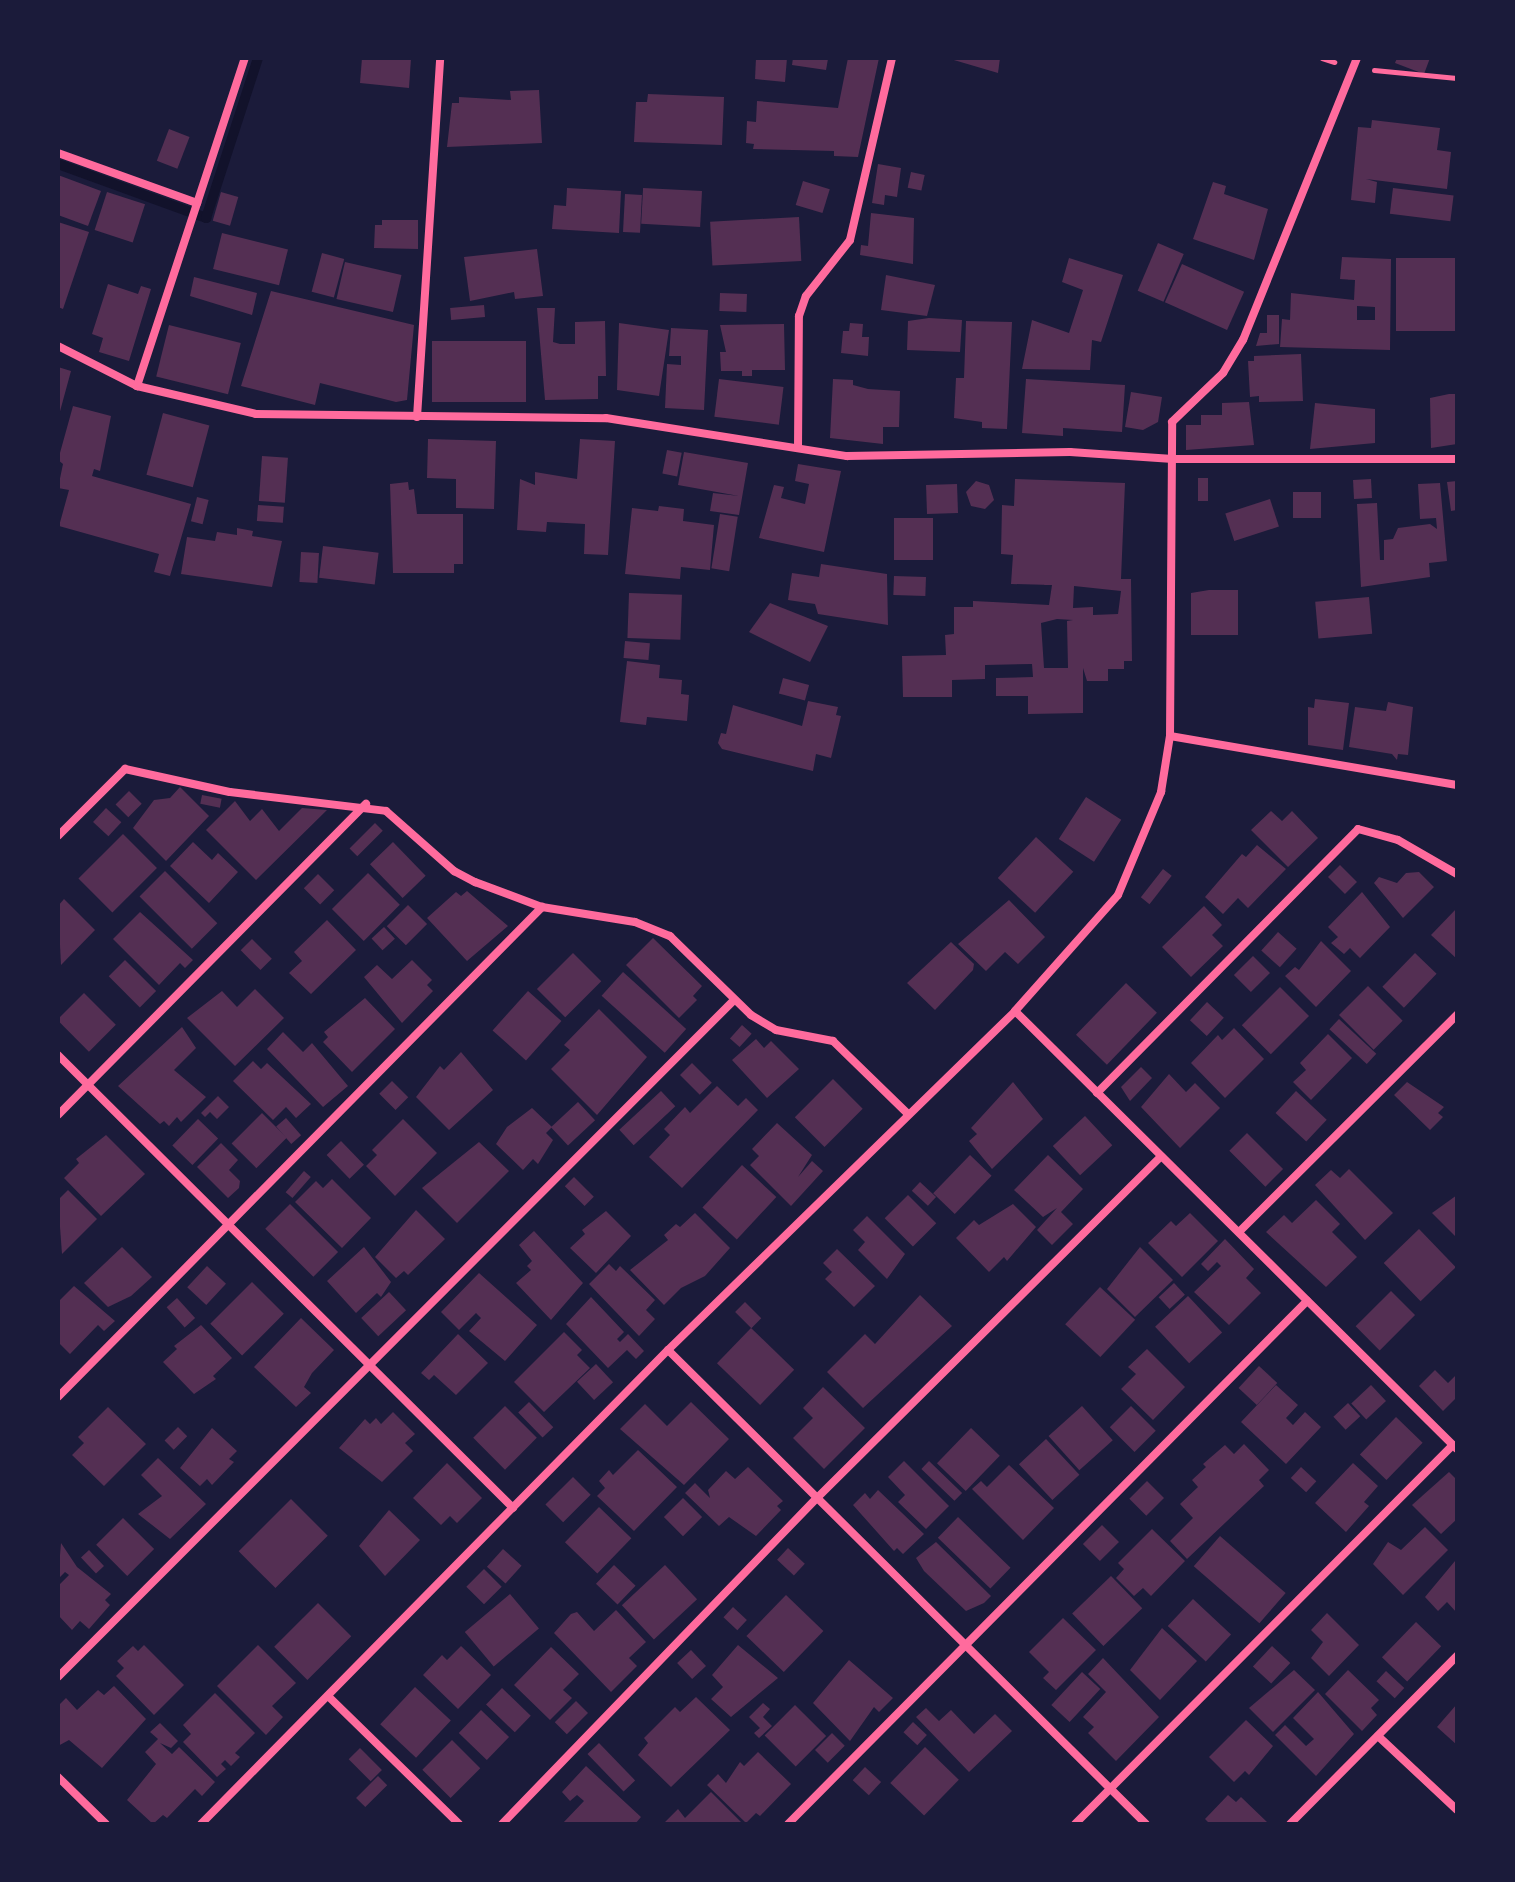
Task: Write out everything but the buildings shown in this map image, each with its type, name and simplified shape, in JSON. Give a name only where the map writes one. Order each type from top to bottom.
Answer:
[{"type":"street","points":[[137,386],[245,58]]},
{"type":"street","points":[[417,417],[440,58]]},
{"type":"street","points":[[798,448],[799,316],[806,296],[850,240],[892,58]]},
{"type":"street","points":[[201,1824],[668,1350],[907,1113],[1015,1011],[1118,895],[1161,792],[1170,736],[1172,422],[1223,373],[1243,340],[1357,58]]},
{"type":"street","points":[[58,153],[196,205]]},
{"type":"street","points":[[58,346],[137,386],[256,414],[606,418],[847,456],[1070,452],[1173,459],[1457,459]]},
{"type":"street","points":[[1170,736],[1457,785]]},
{"type":"street","points":[[58,836],[125,769],[230,792],[366,804],[398,816],[454,871],[542,907],[661,932],[734,1000],[776,1030],[833,1041],[907,1113]]},
{"type":"street","points":[[58,1115],[366,804]]},
{"type":"street","points":[[1097,1093],[1358,829],[1398,840],[1457,874]]},
{"type":"street","points":[[58,1397],[542,907]]},
{"type":"street","points":[[58,1677],[734,1000]]},
{"type":"street","points":[[1015,1011],[1455,1447],[1075,1824]]},
{"type":"street","points":[[1239,1232],[1457,1015]]},
{"type":"street","points":[[58,1055],[513,1508]]},
{"type":"street","points":[[502,1824],[817,1498],[1161,1156]]},
{"type":"street","points":[[788,1824],[1307,1301]]},
{"type":"street","points":[[668,1350],[1146,1824]]},
{"type":"street","points":[[1290,1824],[1457,1656]]},
{"type":"street","points":[[328,1696],[459,1824]]},
{"type":"street","points":[[1378,1736],[1457,1810]]},
{"type":"street","points":[[58,1777],[106,1824]]},
{"type":"path","points":[[1353,68],[1457,78]]},
{"type":"waterway","points":[[58,164],[206,218],[258,58]]}]
